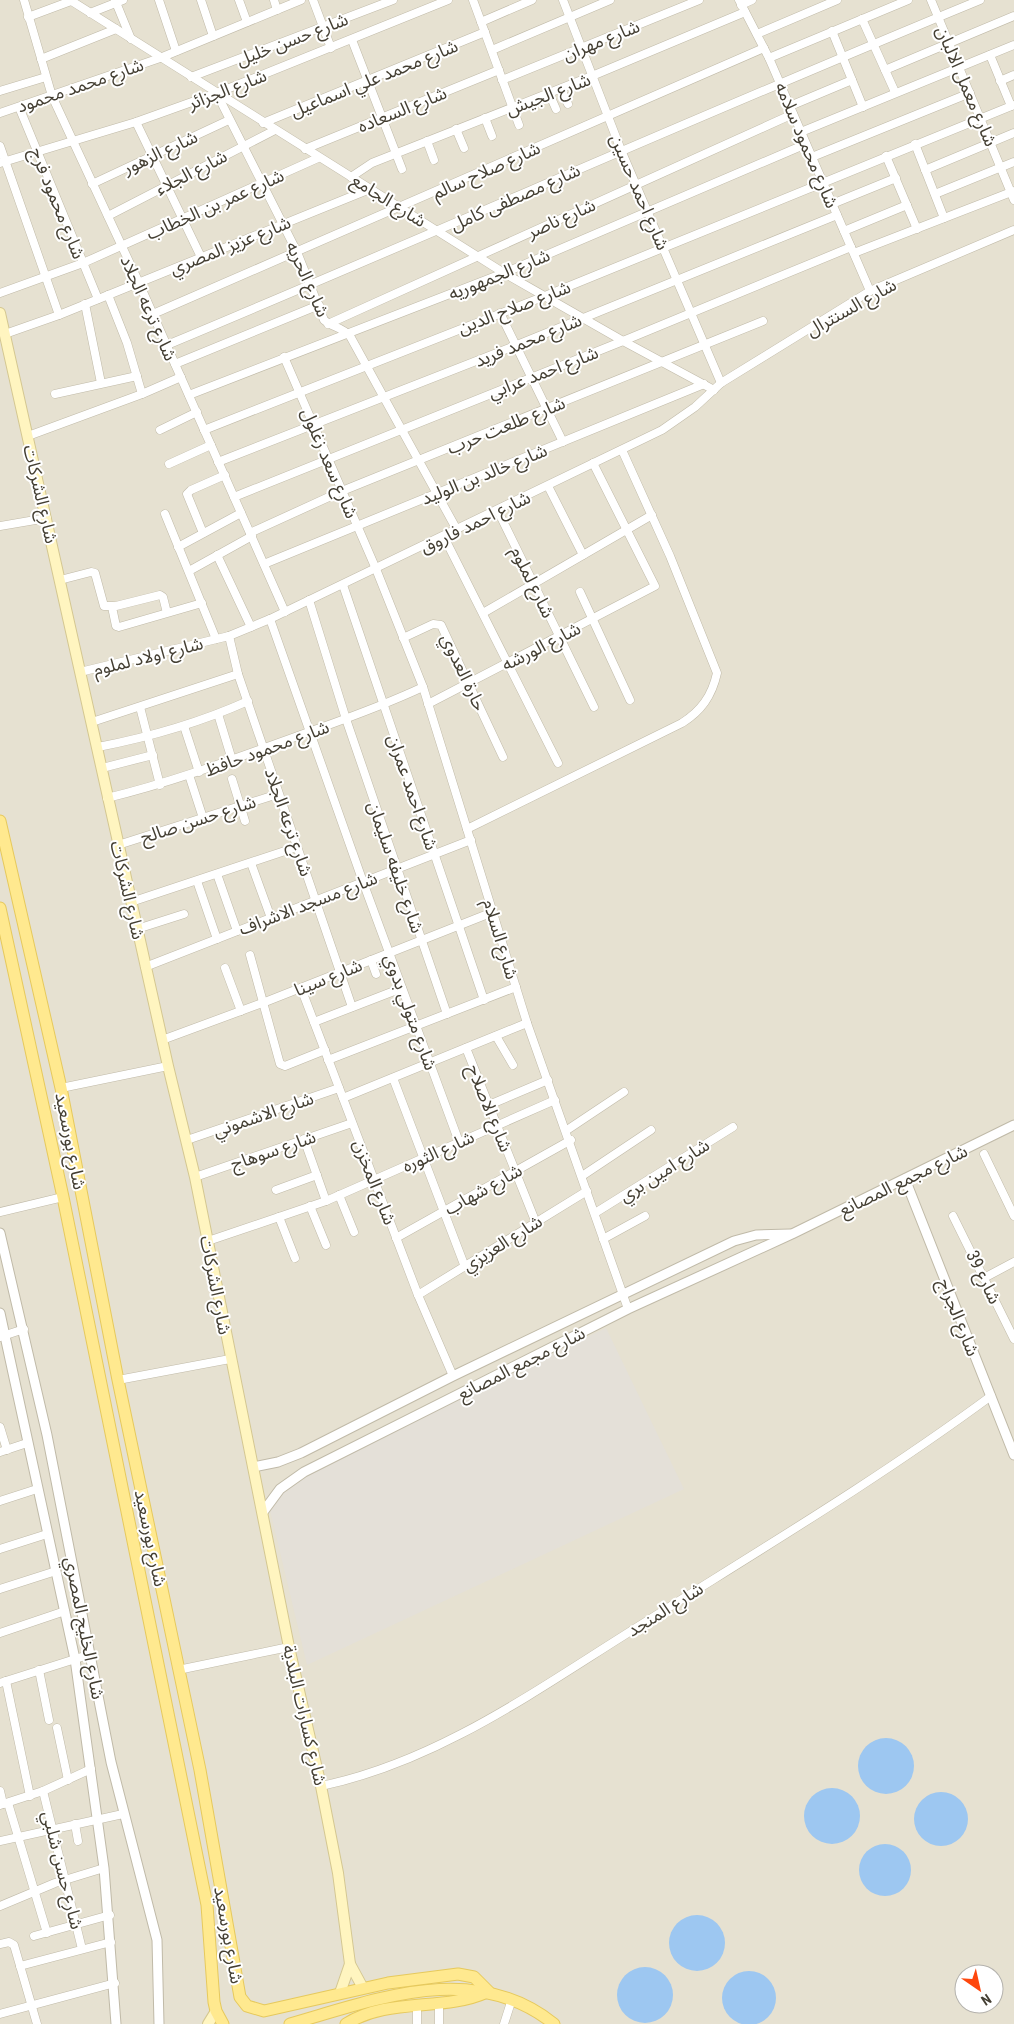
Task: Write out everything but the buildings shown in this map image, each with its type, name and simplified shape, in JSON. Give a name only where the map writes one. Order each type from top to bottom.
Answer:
[{"type":"main road","name":"شارع الشركات","points":[[0,313],[98,747],[145,967],[187,1140],[230,1359],[254,1467]]},
{"type":"main road","name":"شارع بورسعيد","points":[[0,821],[61,1088],[118,1380],[206,1797],[239,1991],[243,2002],[252,2009],[264,2011],[363,1988],[458,1974],[474,1977],[489,1992]]},
{"type":"main road","name":"شارع بورسعيد","points":[[0,908],[63,1197],[207,1905],[216,2011],[223,2024]]},
{"type":"main road","name":"شارع كسارات البلدية","points":[[254,1467],[289,1647],[321,1786],[338,1873],[350,1964],[363,1988]]},
{"type":"main road","points":[[180,1778],[191,1777],[200,1770]]},
{"type":"main road","points":[[186,1805],[193,1799],[206,1797]]},
{"type":"main road","name":"شارع كسارات البلدية","points":[[340,1993],[350,1964]]},
{"type":"main road","points":[[290,2024],[374,2001],[446,1988],[489,1992],[512,1999],[531,2008],[554,2024]]},
{"type":"main road","points":[[347,2024],[370,2012],[473,1998],[489,1992]]},
{"type":"main road","points":[[208,2024],[216,2011]]},
{"type":"street","name":"شارع ترعه الجلاد","points":[[24,0],[52,96],[153,314],[286,612]]},
{"type":"street","points":[[28,17],[70,0]]},
{"type":"street","name":"شارع الجامع","points":[[70,0],[318,158],[504,273],[622,341],[714,390]]},
{"type":"street","points":[[159,0],[176,51]]},
{"type":"street","points":[[201,0],[213,36]]},
{"type":"street","points":[[239,0],[247,22]]},
{"type":"street","points":[[274,0],[277,10]]},
{"type":"street","name":"شارع محمد محمود","points":[[0,113],[160,58],[301,0]]},
{"type":"street","points":[[313,0],[332,48]]},
{"type":"street","name":"شارع حسن خليل","points":[[191,77],[393,0]]},
{"type":"street","name":"شارع الجزائر","points":[[3,162],[136,122],[217,94],[448,0]]},
{"type":"street","points":[[474,0],[519,125]]},
{"type":"street","points":[[481,22],[532,0]]},
{"type":"street","name":"شارع احمد حسين","points":[[563,0],[621,150],[721,383]]},
{"type":"street","points":[[492,50],[610,0]]},
{"type":"street","name":"شارع مهران","points":[[502,80],[699,0]]},
{"type":"street","name":"شارع الجيش","points":[[351,177],[372,163],[592,76],[752,0]]},
{"type":"street","points":[[757,34],[837,0]]},
{"type":"street","points":[[769,58],[908,0]]},
{"type":"street","name":"شارع معمل الالبان","points":[[931,0],[1013,194]]},
{"type":"street","name":"شارع مصطفى كامل","points":[[166,346],[438,232],[621,150],[842,56],[980,0]]},
{"type":"street","points":[[90,12],[118,1],[131,39]]},
{"type":"street","name":"شارع محمود سلامه","points":[[742,5],[769,58],[870,291]]},
{"type":"street","points":[[885,70],[1014,16]]},
{"type":"street","points":[[862,19],[895,92]]},
{"type":"street","points":[[41,59],[116,29]]},
{"type":"street","points":[[832,31],[863,106]]},
{"type":"street","name":"شارع محمد علي اسماعيل","points":[[263,123],[485,32]]},
{"type":"street","points":[[352,40],[402,169]]},
{"type":"street","points":[[801,132],[1014,45]]},
{"type":"street","name":"شارع صلاح سالم","points":[[153,314],[764,48]]},
{"type":"street","points":[[990,55],[1012,106]]},
{"type":"street","name":"شارع السعاده","points":[[305,149],[499,70]]},
{"type":"street","points":[[1000,81],[1014,75]]},
{"type":"street","points":[[0,91],[46,77]]},
{"type":"street","name":"شارع ناصر","points":[[328,324],[636,184],[852,80]]},
{"type":"street","points":[[560,89],[568,104]]},
{"type":"street","points":[[549,93],[556,109]]},
{"type":"street","points":[[812,157],[970,93]]},
{"type":"street","name":"شارع الحريه","points":[[217,94],[228,120],[263,182],[297,252],[328,324],[347,333],[402,428],[457,530]]},
{"type":"street","name":"شارع صلاح الدين","points":[[204,430],[366,364],[545,296],[1012,106]]},
{"type":"street","name":"شارع محمود فرج","points":[[19,107],[98,299]]},
{"type":"street","points":[[485,118],[492,136]]},
{"type":"street","name":"شارع الزهور","points":[[92,184],[228,120]]},
{"type":"street","points":[[136,122],[201,257]]},
{"type":"street","name":"شارع الجلاء","points":[[108,216],[166,184],[275,130]]},
{"type":"street","points":[[456,130],[464,148]]},
{"type":"street","points":[[925,170],[1014,133]]},
{"type":"street","points":[[427,141],[434,160]]},
{"type":"street","name":"شارع الجمهوريه","points":[[188,394],[504,273],[806,144]]},
{"type":"street","points":[[915,144],[944,218]]},
{"type":"street","points":[[0,146],[3,162],[59,315]]},
{"type":"street","points":[[886,156],[917,229]]},
{"type":"street","name":"شارع عمر بن الخطاب","points":[[0,293],[83,263],[318,158]]},
{"type":"street","points":[[935,194],[1014,162]]},
{"type":"street","points":[[832,204],[896,178]]},
{"type":"street","name":"شارع عزيز المصري","points":[[5,334],[59,315],[370,189]]},
{"type":"street","name":"شارع احمد عرابي","points":[[234,497],[691,312],[852,250],[917,229],[1013,194]]},
{"type":"street","points":[[844,231],[907,205]]},
{"type":"street","name":"شارع محمد فريد","points":[[218,462],[517,345],[837,215]]},
{"type":"street","name":"شارع السنترال","points":[[721,383],[870,291],[1014,230]]},
{"type":"street","points":[[108,295],[127,343],[142,394]]},
{"type":"street","points":[[85,304],[102,383]]},
{"type":"street","points":[[175,364],[319,305]]},
{"type":"street","points":[[500,313],[563,442]]},
{"type":"street","name":"شارع طلعت حرب","points":[[189,571],[251,535],[342,491],[663,363],[763,320]]},
{"type":"street","name":"شارع سعد زغلول","points":[[284,357],[376,569]]},
{"type":"street","points":[[55,394],[137,376]]},
{"type":"street","points":[[28,436],[142,394],[181,377]]},
{"type":"street","name":"شارع احمد فاروق","points":[[216,639],[228,636],[286,612],[622,450],[674,423],[721,383]]},
{"type":"street","name":"شارع خالد بن الوليد","points":[[264,564],[704,384]]},
{"type":"street","points":[[160,430],[197,412]]},
{"type":"street","points":[[169,464],[211,445]]},
{"type":"street","points":[[467,829],[682,723],[695,715],[714,688],[717,673],[652,515],[622,450]]},
{"type":"street","points":[[593,463],[627,530]]},
{"type":"street","points":[[203,533],[187,494],[191,490],[224,475]]},
{"type":"street","points":[[548,486],[583,555]]},
{"type":"street","name":"شارع لملوم","points":[[498,511],[594,707]]},
{"type":"street","points":[[178,547],[241,513]]},
{"type":"street","points":[[165,514],[216,639]]},
{"type":"street","points":[[482,612],[652,515]]},
{"type":"street","points":[[0,526],[47,518]]},
{"type":"street","name":"شارع الورشه","points":[[428,704],[654,588],[655,585],[627,530]]},
{"type":"street","points":[[444,537],[558,763]]},
{"type":"street","points":[[217,555],[251,627]]},
{"type":"street","name":"شارع السلام","points":[[376,569],[428,704],[527,1023],[571,1140],[586,1192],[628,1309]]},
{"type":"street","points":[[60,580],[91,572],[95,573],[104,606],[113,606],[160,595],[163,597],[167,613]]},
{"type":"street","name":"شارع احمد عمران","points":[[343,585],[484,1000]]},
{"type":"street","points":[[580,592],[630,700]]},
{"type":"street","name":"شارع خليفه سليمان","points":[[309,600],[346,720],[448,1014]]},
{"type":"street","points":[[113,606],[117,627],[202,603]]},
{"type":"street","name":"شارع متولي بدوي","points":[[270,619],[363,882],[459,1142]]},
{"type":"street","name":"حارة العدوي","points":[[403,638],[433,624],[441,625],[503,757]]},
{"type":"street","name":"شارع ترعه الجلاد","points":[[228,636],[238,674],[278,794],[352,1007]]},
{"type":"street","name":"شارع اولاد لملوم","points":[[80,672],[216,639]]},
{"type":"street","points":[[92,722],[238,674]]},
{"type":"street","name":"شارع محمود حافظ","points":[[108,798],[160,785],[199,772],[383,706],[422,687]]},
{"type":"street","points":[[98,747],[148,737],[184,726],[248,701]]},
{"type":"street","points":[[140,707],[160,785]]},
{"type":"street","points":[[218,714],[232,760]]},
{"type":"street","points":[[184,726],[199,772]]},
{"type":"street","points":[[102,768],[153,755]]},
{"type":"street","points":[[189,775],[203,818]]},
{"type":"street","points":[[232,779],[245,821]]},
{"type":"street","name":"شارع حسن صالح","points":[[118,845],[278,794]]},
{"type":"street","name":"شارع مسجد الاشراف","points":[[145,967],[471,840]]},
{"type":"street","points":[[131,902],[298,848]]},
{"type":"street","points":[[251,863],[271,918]]},
{"type":"street","points":[[217,874],[237,931]]},
{"type":"street","points":[[197,880],[217,939]]},
{"type":"street","name":"شارع سينا","points":[[162,1040],[301,988],[493,912]]},
{"type":"street","points":[[137,930],[184,914]]},
{"type":"street","points":[[250,955],[278,1060],[282,1066],[325,1050]]},
{"type":"street","points":[[371,960],[376,974]]},
{"type":"street","points":[[224,968],[241,1011]]},
{"type":"street","points":[[328,1060],[516,987]]},
{"type":"street","name":"شارع المخزن","points":[[301,988],[418,1295],[453,1376]]},
{"type":"street","points":[[314,1022],[402,988]]},
{"type":"street","points":[[343,1098],[527,1023]]},
{"type":"street","points":[[496,1036],[513,1065]]},
{"type":"street","name":"شارع الاصلاح","points":[[466,1048],[536,1222]]},
{"type":"street","points":[[61,1088],[168,1066]]},
{"type":"street","points":[[394,1078],[465,1266]]},
{"type":"street","points":[[488,1105],[548,1080]]},
{"type":"street","name":"شارع الاشموني","points":[[187,1140],[339,1088]]},
{"type":"street","points":[[567,1130],[624,1092]]},
{"type":"street","name":"شارع الثوره","points":[[208,1241],[326,1201],[555,1100]]},
{"type":"street","name":"شارع سوهاج","points":[[195,1177],[352,1123]]},
{"type":"street","name":"شارع مجمع المصانع","points":[[263,1512],[280,1489],[304,1472],[628,1309],[792,1234],[1014,1125]]},
{"type":"street","name":"شارع امين بري","points":[[595,1213],[733,1128]]},
{"type":"street","points":[[582,1176],[651,1130]]},
{"type":"street","points":[[304,1139],[326,1201]]},
{"type":"street","name":"شارع شهاب","points":[[396,1238],[571,1140]]},
{"type":"street","points":[[984,1154],[1014,1216]]},
{"type":"street","points":[[276,1190],[317,1175]]},
{"type":"street","name":"شارع الجراج","points":[[904,1179],[1014,1455]]},
{"type":"street","name":"شارع العزيزي","points":[[418,1295],[586,1192]]},
{"type":"street","points":[[339,1195],[354,1232]]},
{"type":"street","points":[[0,1212],[63,1197]]},
{"type":"street","points":[[310,1206],[326,1245]]},
{"type":"street","points":[[603,1238],[645,1216]]},
{"type":"street","name":"شارع 39","points":[[953,1216],[1014,1339]]},
{"type":"street","points":[[279,1217],[295,1258]]},
{"type":"street","name":"شارع الخليج المصري","points":[[0,1233],[24,1329],[91,1654],[111,1762],[156,1940],[160,2024]]},
{"type":"street","name":"شارع مجمع المصانع","points":[[254,1467],[278,1462],[300,1453],[453,1376],[734,1241],[756,1235],[792,1234]]},
{"type":"street","points":[[984,1278],[1014,1262]]},
{"type":"street","name":"شارع الخليج المصري","points":[[0,1313],[3,1336],[75,1659],[99,1819],[110,1915],[116,2024]]},
{"type":"street","points":[[3,1336],[24,1329]]},
{"type":"street","points":[[118,1380],[230,1359]]},
{"type":"street","name":"شارع المنجد","points":[[321,1786],[397,1765],[475,1727],[868,1483],[991,1396]]},
{"type":"street","points":[[0,1427],[3,1451],[27,1443]]},
{"type":"street","points":[[0,1501],[37,1489]]},
{"type":"street","points":[[0,1549],[47,1534]]},
{"type":"street","points":[[0,1589],[56,1571]]},
{"type":"street","points":[[0,1632],[65,1611]]},
{"type":"street","points":[[178,1670],[289,1647]]},
{"type":"street","points":[[30,1796],[3,1682],[91,1654]]},
{"type":"street","points":[[39,1670],[49,1720]]},
{"type":"street","points":[[57,1728],[68,1780]]},
{"type":"street","points":[[4,1804],[43,1791],[90,1769]]},
{"type":"street","points":[[0,1791],[18,1837],[47,1933]]},
{"type":"street","name":"شارع حسن شلبي","points":[[43,1791],[82,1949]]},
{"type":"street","points":[[0,1842],[52,1828],[123,1814]]},
{"type":"street","points":[[75,1824],[78,1841]]},
{"type":"street","points":[[1,1903],[66,1879],[104,1868]]},
{"type":"street","points":[[34,1936],[110,1915]]},
{"type":"street","points":[[0,1944],[9,1942],[14,1945],[37,2024]]},
{"type":"street","points":[[20,1966],[111,1942]]},
{"type":"street","points":[[0,2014],[115,1983]]},
{"type":"street","points":[[504,2024],[512,1999]]},
{"type":"street","points":[[439,2002],[439,2024]]},
{"type":"street","points":[[417,2005],[417,2024]]},
{"type":"shaded area","points":[[0,0],[1014,0],[1014,2024],[0,2024]]},
{"type":"shaded area","points":[[606,1328],[684,1489],[307,1665],[269,1506],[293,1480]]},
{"type":"water","points":[[881,1738],[891,1738],[906,1746],[912,1755],[914,1766],[912,1777],[906,1786],[891,1794],[881,1794],[870,1789],[863,1782],[858,1771],[858,1761],[863,1750],[870,1743]]},
{"type":"water","points":[[832,1788],[843,1790],[852,1796],[858,1805],[860,1816],[858,1827],[852,1836],[843,1842],[832,1844],[821,1842],[812,1836],[806,1827],[804,1816],[806,1805],[812,1796],[821,1790]]},
{"type":"water","points":[[936,1792],[946,1792],[956,1796],[964,1804],[968,1819],[964,1834],[956,1842],[946,1846],[936,1846],[926,1842],[918,1834],[914,1824],[914,1814],[918,1804],[926,1796]]},
{"type":"water","points":[[880,1844],[890,1844],[904,1851],[911,1865],[911,1875],[904,1889],[890,1896],[880,1896],[870,1892],[863,1885],[859,1875],[859,1865],[863,1855],[870,1848]]},
{"type":"water","points":[[697,1915],[708,1917],[717,1923],[723,1932],[725,1943],[723,1954],[717,1963],[708,1969],[697,1971],[686,1969],[677,1963],[671,1954],[669,1943],[671,1932],[677,1923],[686,1917]]},
{"type":"water","points":[[645,1967],[656,1969],[665,1975],[671,1984],[673,1995],[671,2006],[665,2015],[656,2021],[645,2023],[634,2021],[625,2015],[619,2006],[617,1995],[619,1984],[625,1975],[634,1969]]},
{"type":"water","points":[[749,1971],[759,1973],[768,1979],[774,1988],[776,1998],[774,2008],[768,2017],[759,2023],[749,2025],[739,2023],[730,2017],[724,2008],[722,1998],[724,1988],[730,1979],[739,1973]]}]
